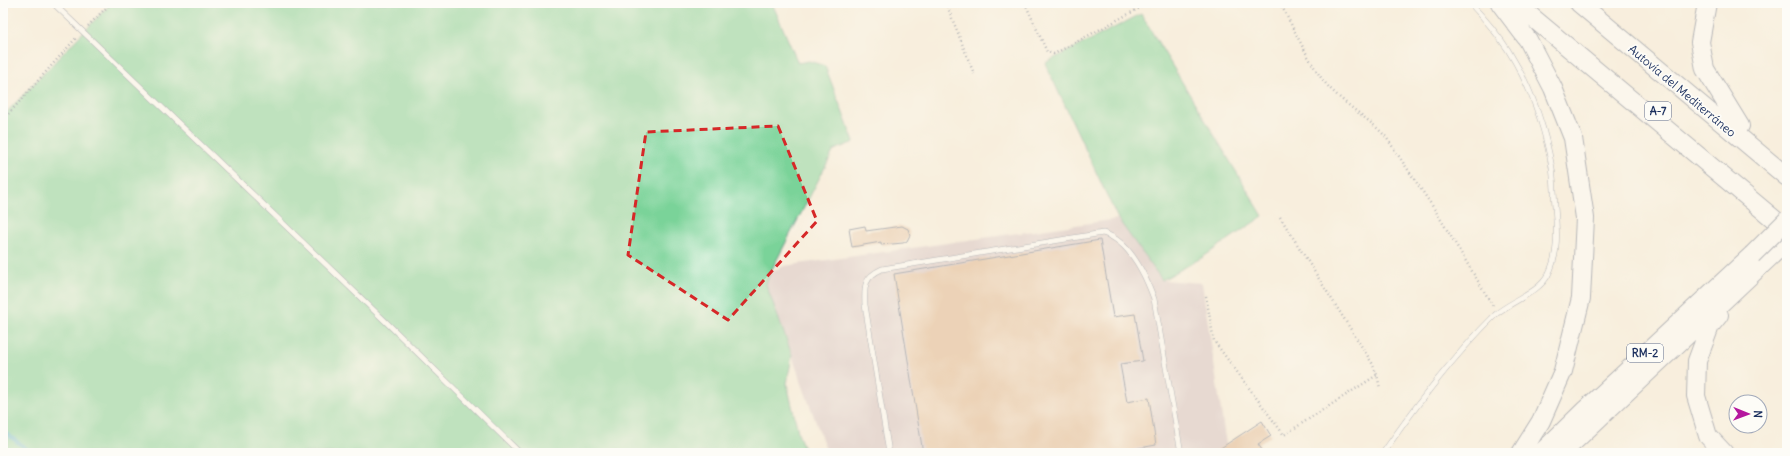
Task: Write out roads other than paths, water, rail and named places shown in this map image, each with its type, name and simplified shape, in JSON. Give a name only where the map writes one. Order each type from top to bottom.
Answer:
[{"type":"highway","points":[[1500,3],[1528,40],[1553,88],[1573,138],[1585,218],[1581,298],[1563,371],[1541,422],[1521,453]]},
{"type":"highway","points":[[1515,3],[1787,230]]},
{"type":"highway","name":"A-7","points":[[1529,3],[1787,219]]},
{"type":"highway","name":"Autovía del Mediterráneo","points":[[1579,3],[1787,177]]},
{"type":"highway","points":[[1596,3],[1658,59],[1787,163]]},
{"type":"highway","points":[[1707,3],[1700,42],[1705,69],[1740,126]]},
{"type":"highway","name":"RM-2","points":[[1562,453],[1757,260],[1787,219]]},
{"type":"highway","name":"RM-2","points":[[1541,453],[1586,409],[1757,260],[1787,241]]},
{"type":"highway","points":[[1724,453],[1708,436],[1696,396],[1697,361],[1710,326],[1757,260]]},
{"type":"lane","points":[[53,3],[520,453]]},
{"type":"lane","points":[[1383,453],[1414,408],[1460,350],[1497,313],[1531,292],[1547,277],[1554,260],[1557,242],[1552,169],[1544,131],[1528,90],[1508,50],[1489,24],[1470,3]]},
{"type":"lane","points":[[889,453],[865,305],[866,284],[872,274],[882,269],[1103,233],[1111,235],[1120,242],[1147,280],[1154,299],[1181,453]]},
{"type":"waterway","points":[[3,431],[32,453]]}]
